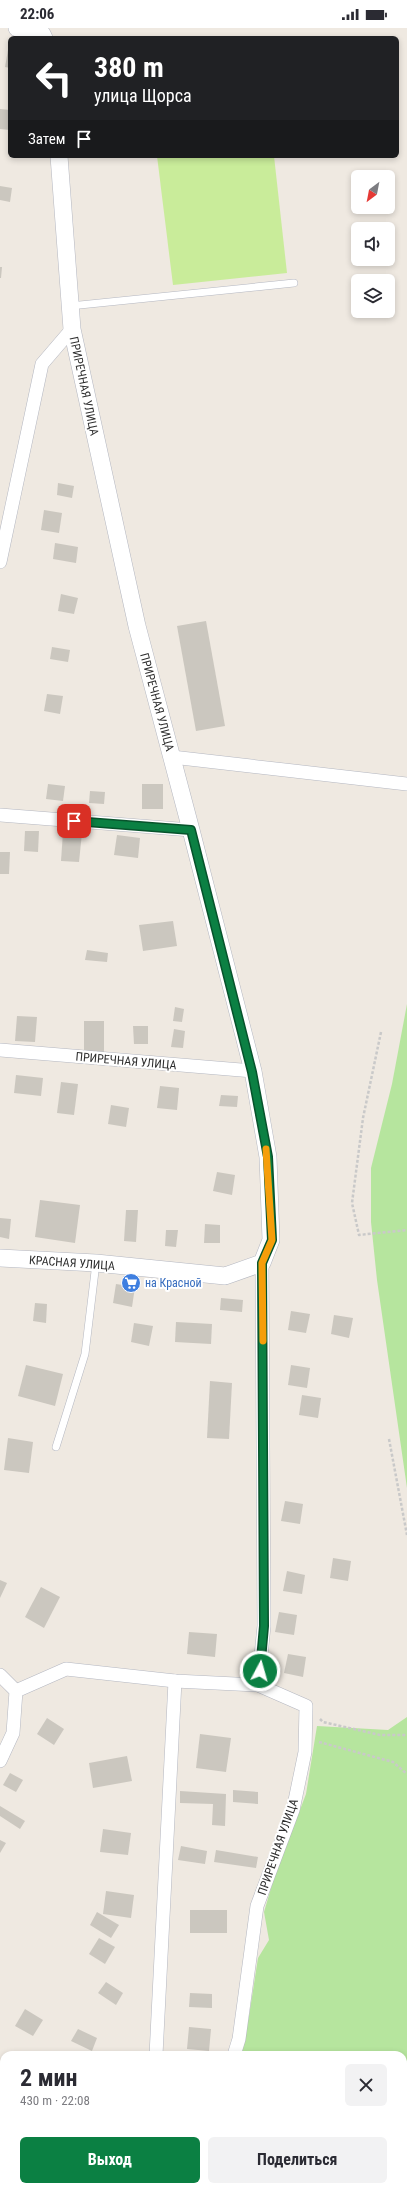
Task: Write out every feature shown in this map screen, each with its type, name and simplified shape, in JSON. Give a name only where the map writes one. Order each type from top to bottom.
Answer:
[{"type":"street","points":[[17,28],[43,33]]},
{"type":"street","name":"ПРИРЕЧНАЯ УЛИЦА","points":[[59,158],[72,329],[137,626],[191,830],[252,1072],[268,1157],[272,1240],[262,1263],[264,1626],[258,1685]]},
{"type":"street","name":"ПРИРЕЧНАЯ УЛИЦА","points":[[0,562],[42,364],[72,329]]},
{"type":"street","points":[[172,757],[407,784]]},
{"type":"street","points":[[0,815],[191,830]]},
{"type":"street","name":"ПРИРЕЧНАЯ УЛИЦА","points":[[0,1050],[252,1072]]},
{"type":"street","name":"КРАСНАЯ УЛИЦА","points":[[0,1258],[96,1263],[225,1276],[262,1263]]},
{"type":"street","points":[[16,1691],[66,1669],[176,1681],[258,1685],[306,1706]]},
{"type":"street","points":[[0,1675],[16,1691],[13,1733],[0,1761]]},
{"type":"street","points":[[156,2051],[176,1681]]},
{"type":"street","name":"ПРИРЕЧНАЯ УЛИЦА","points":[[235,2051],[239,2039],[257,1906],[293,1810],[305,1752],[306,1706]]},
{"type":"lane","points":[[70,306],[294,283]]},
{"type":"lane","points":[[56,1447],[85,1354],[96,1263]]},
{"type":"path","points":[[381,1032],[362,1118],[352,1202],[359,1235],[407,1230]]},
{"type":"path","points":[[389,1439],[407,1535]]},
{"type":"path","points":[[306,1706],[323,1722],[380,1736],[407,1735]]},
{"type":"path","points":[[305,1738],[393,1762],[407,1774]]},
{"type":"path","points":[[228,2191],[239,2191]]},
{"type":"green space","points":[[157,158],[274,158],[287,273],[173,285]]},
{"type":"green space","points":[[407,1004],[407,1488],[377,1280],[371,1222],[371,1168],[392,1084]]},
{"type":"green space","points":[[407,1717],[407,2051],[242,2051],[258,1958],[269,1940],[264,1912],[274,1878],[306,1794],[317,1726],[388,1730]]},
{"type":"building","points":[[8,50],[8,68],[5,67]]},
{"type":"building","points":[[0,109],[8,110],[8,130],[0,129]]},
{"type":"building","points":[[0,186],[12,188],[10,202],[0,200]]},
{"type":"building","points":[[0,267],[2,267],[1,278],[0,278]]},
{"type":"building","points":[[58,483],[74,486],[72,498],[57,495]]},
{"type":"building","points":[[44,510],[62,513],[59,533],[41,530]]},
{"type":"building","points":[[55,543],[78,547],[76,563],[53,559]]},
{"type":"building","points":[[61,594],[78,598],[74,614],[58,611]]},
{"type":"building","points":[[206,621],[225,726],[196,731],[177,626]]},
{"type":"building","points":[[52,647],[70,650],[68,662],[50,659]]},
{"type":"building","points":[[47,694],[63,696],[60,714],[44,711]]},
{"type":"building","points":[[48,784],[65,786],[63,801],[46,799]]},
{"type":"building","points":[[142,784],[163,784],[163,809],[142,809]]},
{"type":"building","points":[[90,791],[105,792],[104,804],[89,803]]},
{"type":"building","points":[[25,831],[39,831],[38,852],[24,851]]},
{"type":"building","points":[[63,832],[82,833],[79,862],[61,861]]},
{"type":"building","points":[[117,835],[140,838],[138,858],[114,855]]},
{"type":"building","points":[[0,852],[10,852],[9,874],[0,874]]},
{"type":"building","points":[[173,921],[177,946],[143,951],[139,925]]},
{"type":"building","points":[[87,950],[108,953],[107,962],[85,960]]},
{"type":"building","points":[[175,1007],[184,1009],[182,1022],[173,1021]]},
{"type":"building","points":[[17,1016],[37,1017],[35,1042],[15,1041]]},
{"type":"building","points":[[84,1021],[104,1021],[104,1052],[84,1051]]},
{"type":"building","points":[[133,1026],[148,1026],[148,1044],[134,1044]]},
{"type":"building","points":[[174,1029],[185,1031],[183,1048],[171,1047]]},
{"type":"building","points":[[16,1075],[43,1078],[41,1096],[14,1093]]},
{"type":"building","points":[[61,1082],[78,1084],[74,1115],[57,1113]]},
{"type":"building","points":[[160,1086],[179,1088],[177,1110],[157,1108]]},
{"type":"building","points":[[221,1095],[238,1096],[237,1107],[219,1106]]},
{"type":"building","points":[[111,1105],[129,1108],[126,1127],[108,1124]]},
{"type":"building","points":[[217,1172],[235,1175],[232,1195],[213,1191]]},
{"type":"building","points":[[40,1200],[80,1205],[75,1243],[35,1237]]},
{"type":"building","points":[[126,1210],[138,1210],[136,1242],[124,1241]]},
{"type":"building","points":[[0,1218],[11,1219],[9,1239],[0,1237]]},
{"type":"building","points":[[205,1224],[220,1225],[220,1243],[204,1243]]},
{"type":"building","points":[[166,1230],[178,1230],[176,1247],[165,1246]]},
{"type":"building","points":[[116,1284],[135,1287],[132,1307],[113,1303]]},
{"type":"building","points":[[221,1298],[243,1300],[242,1312],[220,1310]]},
{"type":"building","points":[[35,1303],[47,1304],[46,1323],[33,1321]]},
{"type":"building","points":[[291,1311],[310,1314],[306,1333],[288,1330]]},
{"type":"building","points":[[334,1315],[353,1318],[349,1338],[331,1334]]},
{"type":"building","points":[[176,1322],[212,1324],[211,1344],[175,1342]]},
{"type":"building","points":[[134,1323],[153,1326],[149,1346],[131,1342]]},
{"type":"building","points":[[26,1365],[63,1374],[55,1406],[18,1396]]},
{"type":"building","points":[[291,1365],[310,1368],[307,1388],[288,1385]]},
{"type":"building","points":[[210,1381],[232,1383],[229,1439],[207,1438]]},
{"type":"building","points":[[302,1395],[321,1398],[318,1418],[299,1415]]},
{"type":"building","points":[[8,1438],[33,1442],[29,1473],[4,1470]]},
{"type":"building","points":[[285,1501],[303,1504],[300,1524],[281,1521]]},
{"type":"building","points":[[333,1558],[351,1561],[348,1581],[330,1578]]},
{"type":"building","points":[[287,1571],[305,1575],[302,1594],[283,1591]]},
{"type":"building","points":[[0,1580],[7,1583],[0,1598]]},
{"type":"building","points":[[41,1587],[60,1597],[44,1628],[25,1617]]},
{"type":"building","points":[[279,1612],[297,1615],[294,1635],[275,1632]]},
{"type":"building","points":[[189,1632],[217,1634],[215,1657],[187,1654]]},
{"type":"building","points":[[288,1654],[306,1657],[303,1677],[284,1673]]},
{"type":"building","points":[[47,1718],[64,1729],[54,1745],[37,1734]]},
{"type":"building","points":[[200,1734],[231,1738],[226,1772],[196,1768]]},
{"type":"building","points":[[127,1756],[132,1781],[93,1788],[89,1763]]},
{"type":"building","points":[[10,1773],[23,1780],[16,1792],[3,1785]]},
{"type":"building","points":[[233,1790],[258,1792],[258,1804],[233,1802]]},
{"type":"building","points":[[180,1791],[226,1794],[225,1826],[212,1825],[213,1804],[180,1803]]},
{"type":"building","points":[[0,1806],[25,1821],[20,1829],[0,1816]]},
{"type":"building","points":[[103,1829],[131,1833],[128,1855],[100,1852]]},
{"type":"building","points":[[0,1840],[6,1843],[0,1853]]},
{"type":"building","points":[[181,1846],[207,1851],[205,1864],[178,1860]]},
{"type":"building","points":[[216,1850],[258,1857],[256,1868],[214,1862]]},
{"type":"building","points":[[106,1891],[134,1895],[131,1918],[103,1914]]},
{"type":"building","points":[[190,1910],[227,1910],[227,1933],[190,1933]]},
{"type":"building","points":[[97,1912],[119,1925],[111,1938],[90,1925]]},
{"type":"building","points":[[99,1938],[115,1947],[105,1964],[89,1954]]},
{"type":"building","points":[[106,1982],[123,1993],[116,2005],[98,1993]]},
{"type":"building","points":[[190,1993],[212,1994],[212,2008],[189,2007]]},
{"type":"building","points":[[25,2009],[43,2020],[33,2036],[15,2026]]},
{"type":"building","points":[[189,2027],[211,2029],[209,2051],[187,2049]]},
{"type":"building","points":[[78,2029],[97,2038],[92,2051],[71,2041]]},
{"type":"slow traffic","points":[[263,1341],[262,1263],[272,1240],[268,1157],[266,1149]]},
{"type":"place","name":"на Красной","points":[[131,1283]]},
{"type":"route","points":[[74,821],[191,830],[252,1072],[268,1157],[272,1240],[262,1263],[264,1626],[260,1671]]}]
